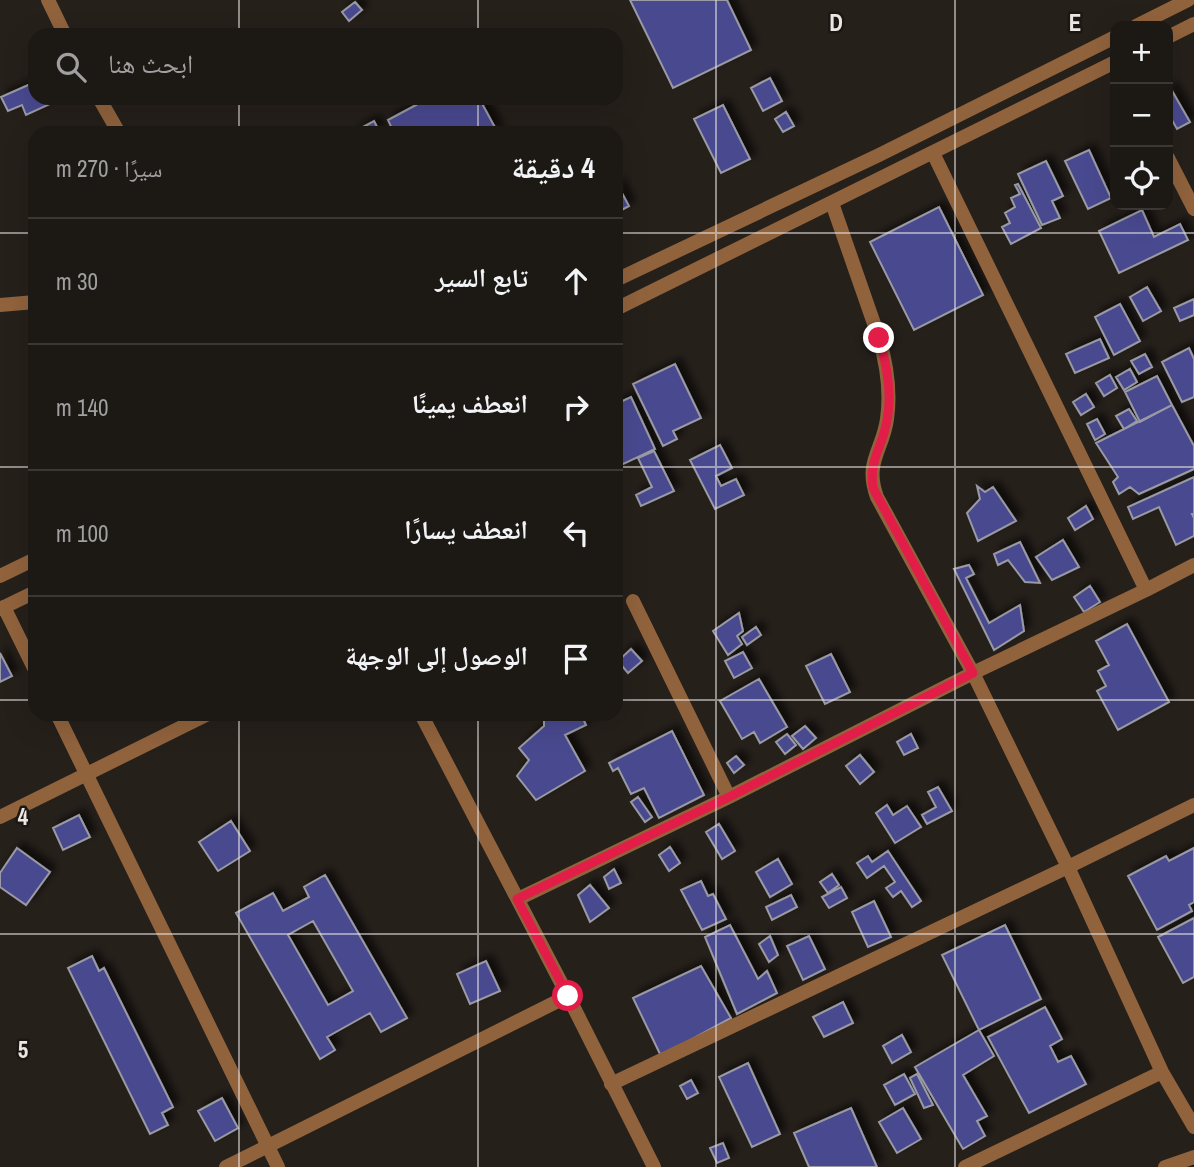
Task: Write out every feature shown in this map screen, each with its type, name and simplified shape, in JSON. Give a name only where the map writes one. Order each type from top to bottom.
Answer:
[{"type":"street","points":[[48,0],[62,28]]},
{"type":"street","points":[[1146,21],[1188,0]]},
{"type":"street","points":[[1173,34],[1194,24]]},
{"type":"street","points":[[623,277],[879,155],[1110,40]]},
{"type":"street","points":[[623,306],[1110,64]]},
{"type":"street","points":[[103,105],[114,126]]},
{"type":"street","points":[[933,153],[1146,590]]},
{"type":"street","points":[[1173,168],[1194,209]]},
{"type":"street","points":[[832,203],[879,338],[888,378],[887,421],[882,443],[872,465],[873,488],[973,673],[1068,867],[1162,1072],[1194,1127]]},
{"type":"street","points":[[0,305],[28,303]]},
{"type":"street","points":[[0,576],[28,562]]},
{"type":"street","points":[[517,899],[729,797],[1194,565]]},
{"type":"street","points":[[28,595],[2,608],[28,657]]},
{"type":"street","points":[[633,601],[729,797]]},
{"type":"street","points":[[60,721],[278,1167]]},
{"type":"street","points":[[0,817],[194,721]]},
{"type":"street","points":[[425,721],[654,1167]]},
{"type":"street","points":[[611,1084],[1194,805]]},
{"type":"street","points":[[226,1167],[568,996]]},
{"type":"street","points":[[965,1167],[1162,1072]]},
{"type":"street","points":[[1165,1167],[1194,1157]]},
{"type":"building","points":[[630,0],[727,0],[751,50],[673,88]]},
{"type":"building","points":[[355,2],[362,10],[349,21],[342,12]]},
{"type":"building","points":[[770,78],[782,101],[763,111],[751,88]]},
{"type":"building","points":[[28,85],[28,105],[48,105],[26,115],[22,105],[8,111],[1,97]]},
{"type":"building","points":[[1173,92],[1190,122],[1177,129],[1173,122]]},
{"type":"building","points":[[416,105],[483,105],[494,126],[391,126],[388,120]]},
{"type":"building","points":[[723,105],[750,159],[721,173],[694,119]]},
{"type":"building","points":[[786,112],[794,126],[783,132],[775,119]]},
{"type":"building","points":[[1089,150],[1110,198],[1088,209],[1065,161]]},
{"type":"building","points":[[1046,161],[1063,196],[1052,201],[1060,218],[1042,225],[1018,174]]},
{"type":"building","points":[[1018,184],[1041,228],[1011,244],[1002,227],[1010,223],[1005,213],[1015,207],[1011,198],[1020,194],[1015,185]]},
{"type":"building","points":[[623,195],[629,206],[623,209]]},
{"type":"building","points":[[939,207],[983,295],[914,330],[870,242]]},
{"type":"building","points":[[1142,210],[1154,237],[1180,224],[1188,240],[1119,273],[1099,231]]},
{"type":"building","points":[[1147,287],[1161,311],[1143,321],[1130,297]]},
{"type":"building","points":[[1194,299],[1194,315],[1180,321],[1174,308]]},
{"type":"building","points":[[1120,304],[1140,341],[1114,355],[1095,317]]},
{"type":"building","points":[[1100,339],[1109,358],[1075,373],[1066,354]]},
{"type":"building","points":[[1189,348],[1194,359],[1194,397],[1182,402],[1162,362]]},
{"type":"building","points":[[1145,354],[1152,367],[1139,374],[1131,361]]},
{"type":"building","points":[[675,364],[701,418],[673,431],[677,439],[663,446],[633,384]]},
{"type":"building","points":[[1130,369],[1137,382],[1124,390],[1116,377]]},
{"type":"building","points":[[1110,375],[1117,388],[1104,396],[1096,383]]},
{"type":"building","points":[[1157,376],[1172,405],[1140,422],[1125,392]]},
{"type":"building","points":[[1086,394],[1094,407],[1081,415],[1073,402]]},
{"type":"building","points":[[631,397],[655,449],[623,464],[623,401]]},
{"type":"building","points":[[1172,405],[1194,446],[1194,469],[1139,494],[1130,487],[1119,494],[1113,482],[1118,477],[1096,443]]},
{"type":"building","points":[[1129,409],[1137,421],[1124,429],[1116,416]]},
{"type":"building","points":[[1097,419],[1105,434],[1095,440],[1087,424]]},
{"type":"building","points":[[720,445],[732,468],[716,476],[721,486],[736,479],[744,495],[715,509],[690,460]]},
{"type":"building","points":[[654,451],[674,491],[641,506],[636,495],[652,487],[638,458]]},
{"type":"building","points":[[1194,477],[1194,536],[1176,545],[1159,507],[1133,519],[1128,507]]},
{"type":"building","points":[[977,486],[985,492],[993,487],[1016,521],[978,541],[967,513],[980,499]]},
{"type":"building","points":[[1086,506],[1093,519],[1075,530],[1068,518]]},
{"type":"building","points":[[1063,540],[1079,567],[1052,580],[1036,557]]},
{"type":"building","points":[[1020,542],[1040,583],[1025,582],[1008,560],[998,565],[994,554]]},
{"type":"building","points":[[969,565],[974,574],[966,578],[989,623],[1020,605],[1024,631],[994,650],[954,569]]},
{"type":"building","points":[[1090,586],[1100,602],[1084,612],[1074,597]]},
{"type":"building","points":[[739,613],[743,631],[737,636],[742,644],[728,655],[713,631]]},
{"type":"building","points":[[1127,624],[1169,702],[1118,730],[1097,691],[1106,686],[1098,671],[1109,665],[1096,641]]},
{"type":"building","points":[[756,627],[761,635],[747,645],[742,637]]},
{"type":"building","points":[[631,649],[642,661],[628,673],[623,667],[623,656]]},
{"type":"building","points":[[743,652],[752,668],[734,678],[725,661]]},
{"type":"building","points":[[0,653],[12,676],[0,682]]},
{"type":"building","points":[[831,654],[850,692],[825,704],[806,666]]},
{"type":"building","points":[[759,679],[787,727],[760,743],[754,732],[742,739],[720,701]]},
{"type":"building","points":[[544,721],[584,721],[586,725],[565,735],[585,771],[536,800],[517,776],[529,760],[519,748],[544,726]]},
{"type":"building","points":[[805,726],[816,738],[803,749],[792,736]]},
{"type":"building","points":[[672,731],[704,795],[659,818],[644,788],[631,794],[618,768],[613,771],[609,763]]},
{"type":"building","points":[[787,734],[796,745],[785,754],[776,742]]},
{"type":"building","points":[[911,734],[918,748],[904,755],[897,742]]},
{"type":"building","points":[[860,755],[874,772],[860,784],[846,766]]},
{"type":"building","points":[[736,756],[744,765],[734,773],[727,763]]},
{"type":"building","points":[[938,787],[952,811],[927,824],[922,815],[936,807],[928,792]]},
{"type":"building","points":[[638,797],[652,817],[645,822],[631,802]]},
{"type":"building","points":[[887,805],[893,815],[907,806],[921,827],[895,843],[876,813]]},
{"type":"building","points":[[79,815],[90,837],[63,850],[53,828]]},
{"type":"building","points":[[231,821],[250,851],[218,871],[199,842]]},
{"type":"building","points":[[719,824],[735,851],[722,859],[706,832]]},
{"type":"building","points":[[670,847],[680,863],[669,871],[659,855]]},
{"type":"building","points":[[17,848],[50,872],[26,905],[0,887],[0,873]]},
{"type":"building","points":[[1194,848],[1194,902],[1189,905],[1192,911],[1157,930],[1128,876],[1166,856],[1169,861]]},
{"type":"building","points":[[888,851],[921,901],[912,907],[901,891],[893,897],[886,888],[895,882],[884,866],[867,878],[857,863],[868,856],[872,862]]},
{"type":"building","points":[[778,859],[792,884],[770,897],[756,872]]},
{"type":"building","points":[[614,869],[621,883],[609,889],[604,877]]},
{"type":"building","points":[[832,874],[839,885],[828,893],[820,882]]},
{"type":"building","points":[[325,875],[407,1018],[381,1032],[370,1013],[327,1037],[335,1050],[320,1059],[236,913],[273,893],[283,911],[309,897],[304,887]],"holes":[[[313,921],[353,991],[328,1005],[288,935]]]},
{"type":"building","points":[[701,881],[708,896],[713,894],[726,919],[702,930],[681,890]]},
{"type":"building","points":[[590,885],[609,908],[590,922],[578,895]]},
{"type":"building","points":[[841,887],[847,898],[829,908],[822,897]]},
{"type":"building","points":[[791,895],[797,907],[772,920],[766,907]]},
{"type":"building","points":[[874,901],[891,937],[868,947],[852,912]]},
{"type":"building","points":[[1194,918],[1194,977],[1183,983],[1158,937]]},
{"type":"building","points":[[730,925],[758,979],[767,971],[777,993],[737,1014],[705,937]]},
{"type":"building","points":[[1005,925],[1041,999],[979,1030],[942,955]]},
{"type":"building","points":[[770,936],[778,955],[769,962],[759,944]]},
{"type":"building","points":[[809,936],[825,969],[803,980],[787,946]]},
{"type":"building","points":[[92,956],[99,971],[104,968],[173,1107],[162,1113],[168,1125],[150,1134],[68,968]]},
{"type":"building","points":[[486,961],[500,991],[470,1004],[457,974]]},
{"type":"building","points":[[701,966],[731,1018],[661,1056],[633,998]]},
{"type":"building","points":[[843,1002],[853,1023],[824,1037],[813,1017]]},
{"type":"building","points":[[1045,1007],[1062,1039],[1050,1046],[1058,1062],[1071,1056],[1086,1084],[1029,1113],[988,1037]]},
{"type":"building","points":[[979,1030],[994,1056],[963,1075],[987,1116],[977,1121],[985,1136],[963,1149],[915,1067]]},
{"type":"building","points":[[902,1035],[911,1052],[892,1063],[883,1046]]},
{"type":"building","points":[[748,1063],[780,1134],[752,1147],[719,1077]]},
{"type":"building","points":[[904,1074],[915,1094],[895,1105],[884,1085]]},
{"type":"building","points":[[917,1074],[933,1105],[924,1108],[910,1078]]},
{"type":"building","points":[[691,1080],[698,1093],[687,1099],[680,1086]]},
{"type":"building","points":[[222,1098],[238,1128],[215,1141],[198,1111]]},
{"type":"building","points":[[851,1108],[877,1167],[809,1167],[794,1133]]},
{"type":"building","points":[[903,1108],[921,1139],[897,1153],[879,1122]]},
{"type":"building","points":[[723,1143],[729,1158],[717,1163],[710,1148]]},
{"type":"route","points":[[568,996],[517,899],[729,797],[973,673],[873,488],[872,465],[882,443],[889,398],[888,378],[879,338]]}]
